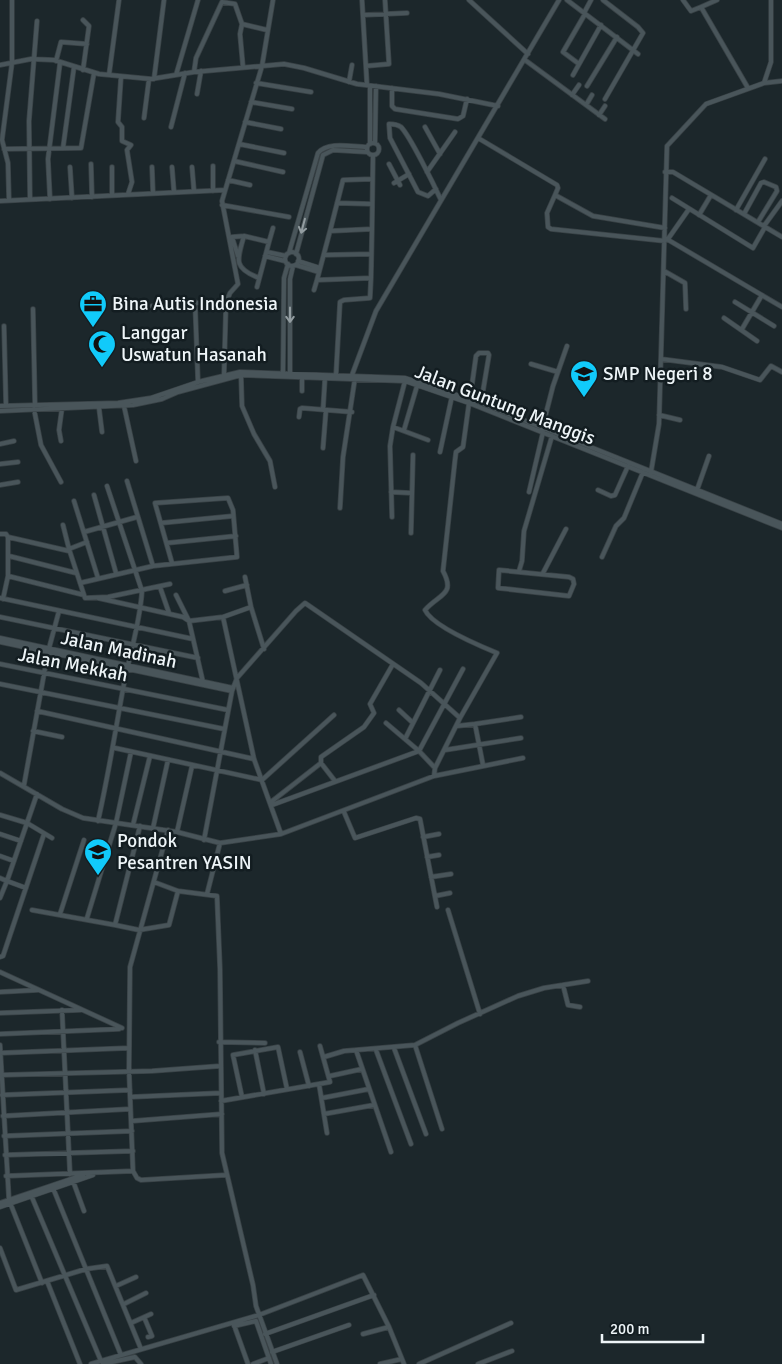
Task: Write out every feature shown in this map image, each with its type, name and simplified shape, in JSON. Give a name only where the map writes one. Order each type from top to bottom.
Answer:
[{"type":"street","points":[[9,200],[8,163],[2,140],[12,63],[12,0]]},
{"type":"street","points":[[109,75],[119,0]]},
{"type":"street","points":[[144,118],[164,0]]},
{"type":"street","points":[[176,75],[198,0]]},
{"type":"street","points":[[224,375],[226,301],[238,284],[222,205],[262,66],[273,0]]},
{"type":"street","points":[[336,375],[340,302],[370,298],[372,155],[368,147],[370,119],[362,0]]},
{"type":"street","points":[[366,66],[389,64],[385,0]]},
{"type":"street","points":[[469,0],[528,54]]},
{"type":"street","points":[[340,508],[343,457],[352,412],[354,377],[373,318],[559,0]]},
{"type":"street","points":[[567,0],[638,54]]},
{"type":"street","points":[[579,64],[563,52],[591,0]]},
{"type":"street","points":[[603,0],[642,30],[643,33],[605,99]]},
{"type":"street","points":[[683,0],[691,10],[717,0]]},
{"type":"street","points":[[764,83],[771,62],[771,0]]},
{"type":"street","points":[[194,72],[196,58],[222,2],[235,4],[242,24],[240,34],[243,68]]},
{"type":"street","points":[[701,7],[748,88]]},
{"type":"street","points":[[363,15],[407,12]]},
{"type":"street","points":[[83,20],[89,26],[84,70]]},
{"type":"street","points":[[30,199],[28,148],[37,21]]},
{"type":"street","points":[[242,24],[267,30]]},
{"type":"street","points":[[573,75],[601,26]]},
{"type":"street","points":[[587,86],[617,37]]},
{"type":"street","points":[[50,199],[49,148],[61,42],[87,44]]},
{"type":"street","points":[[0,65],[35,60],[58,62],[94,73],[151,79],[201,71],[262,66],[294,66],[349,82],[498,106]]},
{"type":"street","points":[[525,60],[605,119]]},
{"type":"street","points":[[349,82],[352,65]]},
{"type":"street","points":[[63,148],[74,67]]},
{"type":"street","points":[[197,94],[201,71]]},
{"type":"street","points":[[4,149],[80,148],[83,145],[94,73]]},
{"type":"street","points":[[171,127],[185,73]]},
{"type":"street","points":[[121,77],[118,122],[122,127],[122,140],[131,144],[127,150],[132,182],[128,194]]},
{"type":"street","points":[[602,557],[616,526],[624,518],[647,472],[659,415],[666,239],[666,146],[706,104],[764,83],[782,81]]},
{"type":"street","points":[[256,83],[311,92]]},
{"type":"street","points":[[572,94],[579,85]]},
{"type":"street","points":[[372,155],[379,150],[375,143],[376,86]]},
{"type":"street","points":[[392,88],[392,106],[395,109],[449,118],[458,119],[464,116],[467,100]]},
{"type":"street","points":[[586,105],[592,96]]},
{"type":"street","points":[[251,102],[292,109]]},
{"type":"street","points":[[599,115],[605,106]]},
{"type":"street","points":[[370,119],[376,119]]},
{"type":"street","points":[[245,122],[281,129]]},
{"type":"street","points":[[436,190],[430,196],[420,194],[390,138],[390,124],[396,125],[403,130],[427,172],[436,190],[441,200]]},
{"type":"street","points":[[425,127],[440,154]]},
{"type":"street","points":[[427,172],[455,132]]},
{"type":"street","points":[[478,138],[556,185],[558,188],[547,213],[549,228],[666,239],[782,307]]},
{"type":"street","points":[[290,373],[291,261],[296,254],[322,157],[330,151],[344,148],[368,147],[375,143]]},
{"type":"street","points":[[239,144],[284,153]]},
{"type":"street","points":[[283,373],[284,278],[291,261],[318,153],[322,148],[330,146],[344,148]]},
{"type":"street","points":[[736,210],[765,159]]},
{"type":"street","points":[[234,161],[284,172]]},
{"type":"street","points":[[91,164],[92,197]]},
{"type":"street","points":[[389,164],[397,183],[409,174]]},
{"type":"street","points":[[213,166],[213,191]]},
{"type":"street","points":[[70,167],[72,198]]},
{"type":"street","points":[[112,167],[112,195]]},
{"type":"street","points":[[152,167],[153,193]]},
{"type":"street","points":[[192,167],[194,191]]},
{"type":"street","points":[[172,168],[174,192]]},
{"type":"street","points":[[665,172],[671,171],[782,237]]},
{"type":"street","points":[[314,290],[344,179],[372,179]]},
{"type":"street","points":[[228,180],[250,185]]},
{"type":"street","points":[[744,214],[761,183],[764,182],[776,187],[778,191],[758,222]]},
{"type":"street","points":[[0,201],[225,190]]},
{"type":"street","points":[[555,194],[593,216],[665,228]]},
{"type":"street","points":[[699,214],[711,195]]},
{"type":"street","points":[[672,198],[753,248],[782,201]]},
{"type":"street","points":[[336,203],[372,204]]},
{"type":"street","points":[[222,205],[289,217]]},
{"type":"street","points":[[777,208],[782,211]]},
{"type":"street","points":[[666,239],[690,209]]},
{"type":"street","points":[[257,286],[273,228]]},
{"type":"street","points":[[330,231],[372,228]]},
{"type":"street","points":[[239,258],[232,237],[244,236],[269,242]]},
{"type":"street","points":[[244,236],[239,265],[245,273],[259,278]]},
{"type":"street","points":[[266,254],[320,270]]},
{"type":"street","points":[[291,261],[296,254]]},
{"type":"street","points":[[324,255],[371,254]]},
{"type":"street","points":[[664,271],[686,283],[686,309]]},
{"type":"street","points":[[317,280],[371,278]]},
{"type":"street","points":[[742,329],[762,295]]},
{"type":"street","points":[[152,306],[226,301]]},
{"type":"street","points":[[195,302],[198,382]]},
{"type":"street","points":[[735,302],[774,326]]},
{"type":"street","points":[[33,309],[34,407],[41,445],[61,482]]},
{"type":"street","points":[[724,318],[757,341]]},
{"type":"street","points":[[4,326],[6,406]]},
{"type":"street","points":[[530,492],[543,431],[558,372],[567,346]]},
{"type":"street","points":[[434,776],[435,768],[460,718],[497,653],[444,627],[425,612],[426,608],[445,594],[448,588],[448,579],[443,571],[456,452],[463,447],[476,356],[479,353],[488,353],[481,403]]},
{"type":"street","points":[[661,359],[722,367],[760,380],[771,366],[782,372]]},
{"type":"street","points":[[531,364],[558,372]]},
{"type":"street","name":"Jalan Guntung Manggis","points":[[0,411],[34,407],[118,404],[151,398],[198,382],[248,371],[336,375],[405,381],[481,403],[552,436],[628,466],[697,490],[782,526]]},
{"type":"street","points":[[241,375],[242,406],[254,434],[270,461],[275,487]]},
{"type":"street","name":"Jalan Guntung Manggis","points":[[0,406],[62,408],[124,406],[162,399],[178,392],[241,375],[405,378],[470,401],[782,526]]},
{"type":"street","points":[[302,377],[302,391]]},
{"type":"street","points":[[323,448],[325,378]]},
{"type":"street","points":[[392,517],[390,446],[405,381]]},
{"type":"street","points":[[404,430],[417,386]]},
{"type":"street","points":[[440,452],[452,396]]},
{"type":"street","points":[[124,406],[136,460]]},
{"type":"street","points":[[61,441],[59,430],[62,408]]},
{"type":"street","points":[[99,408],[102,432]]},
{"type":"street","points":[[299,417],[301,408],[352,412]]},
{"type":"street","points":[[659,415],[680,420]]},
{"type":"street","points":[[393,427],[428,440]]},
{"type":"street","points":[[519,572],[522,561],[524,531],[552,436]]},
{"type":"street","points":[[0,444],[14,442]]},
{"type":"street","points":[[411,533],[413,455]]},
{"type":"street","points":[[697,490],[709,456]]},
{"type":"street","points":[[0,464],[18,462]]},
{"type":"street","points":[[598,490],[611,496],[615,495],[628,466]]},
{"type":"street","points":[[127,481],[153,566]]},
{"type":"street","points":[[0,485],[18,482]]},
{"type":"street","points":[[98,821],[141,608],[142,591],[108,486]]},
{"type":"street","points":[[391,492],[412,493]]},
{"type":"street","points":[[94,495],[116,573]]},
{"type":"street","points":[[80,583],[135,569],[236,556],[236,536],[231,501],[225,498],[155,503],[172,563]]},
{"type":"street","points":[[74,501],[98,578]]},
{"type":"street","points":[[161,523],[234,516]]},
{"type":"street","points":[[84,532],[137,517]]},
{"type":"street","points":[[62,525],[86,599],[142,591],[170,584]]},
{"type":"street","points":[[543,573],[566,529]]},
{"type":"street","points":[[0,534],[69,550],[88,542]]},
{"type":"street","points":[[167,543],[236,536]]},
{"type":"street","points":[[8,537],[8,576],[2,598],[193,640]]},
{"type":"street","points":[[9,556],[76,573]]},
{"type":"street","points":[[499,570],[519,572],[543,573],[573,579],[574,584],[568,596],[498,588],[499,570]]},
{"type":"street","points":[[8,576],[84,595]]},
{"type":"street","points":[[245,576],[251,607],[264,649]]},
{"type":"street","points":[[225,591],[247,585]]},
{"type":"street","points":[[160,587],[169,613]]},
{"type":"street","points":[[176,595],[189,621],[203,682]]},
{"type":"street","points":[[98,598],[169,613],[189,621],[223,617],[251,607]]},
{"type":"street","points":[[204,840],[224,729],[236,678],[264,649],[296,611],[305,604],[430,690],[460,718]]},
{"type":"street","points":[[24,785],[48,651],[59,611]]},
{"type":"street","points":[[0,617],[198,658]]},
{"type":"street","points":[[223,617],[254,759],[272,804],[281,834]]},
{"type":"street","name":"Jalan Madinah","points":[[0,640],[232,689]]},
{"type":"street","name":"Jalan Mekkah","points":[[0,664],[228,710]]},
{"type":"street","points":[[335,781],[321,763],[321,757],[364,727],[373,717],[374,713],[370,704],[393,664]]},
{"type":"street","points":[[272,804],[419,751],[463,669]]},
{"type":"street","points":[[404,739],[440,670]]},
{"type":"street","points":[[0,684],[224,729]]},
{"type":"street","points":[[399,710],[413,723]]},
{"type":"street","points":[[37,712],[254,759]]},
{"type":"street","points":[[262,780],[334,715]]},
{"type":"street","points":[[457,726],[521,717]]},
{"type":"street","points":[[386,723],[419,751],[435,768]]},
{"type":"street","points":[[475,724],[483,765]]},
{"type":"street","points":[[33,731],[62,737]]},
{"type":"street","points":[[445,750],[521,738]]},
{"type":"street","points":[[114,748],[262,780]]},
{"type":"street","points":[[87,918],[116,823],[131,752]]},
{"type":"street","points":[[134,825],[150,756]]},
{"type":"street","points":[[0,772],[72,814],[98,821],[168,830],[220,843],[281,834],[344,812],[434,776],[523,758]]},
{"type":"street","points":[[153,828],[168,760]]},
{"type":"street","points":[[272,804],[321,763]]},
{"type":"street","points":[[177,832],[192,766]]},
{"type":"street","points":[[0,898],[37,794]]},
{"type":"street","points":[[344,812],[355,838],[416,818],[420,819],[437,906]]},
{"type":"street","points":[[0,815],[27,824],[52,838]]},
{"type":"street","points":[[115,925],[140,826]]},
{"type":"street","points":[[168,830],[130,966],[129,1070],[133,1171],[137,1178],[141,1180],[226,1175]]},
{"type":"street","points":[[0,834],[21,841]]},
{"type":"street","points":[[0,957],[3,956],[44,834]]},
{"type":"street","points":[[423,837],[439,834]]},
{"type":"street","points":[[60,914],[84,840]]},
{"type":"street","points":[[207,894],[220,843]]},
{"type":"street","points":[[427,857],[439,855]]},
{"type":"street","points":[[0,856],[14,861]]},
{"type":"street","points":[[431,877],[451,874]]},
{"type":"street","points":[[0,878],[26,888]]},
{"type":"street","points":[[154,882],[178,891],[217,896],[222,1153],[259,1315],[277,1364]]},
{"type":"street","points":[[32,910],[87,918],[139,930],[169,926],[178,891]]},
{"type":"street","points":[[435,896],[450,893]]},
{"type":"street","points":[[448,910],[480,1014]]},
{"type":"street","points":[[0,972],[122,1028]]},
{"type":"street","points":[[324,1057],[356,1050],[376,1050],[414,1045],[458,1022],[518,996],[544,988],[588,981]]},
{"type":"street","points":[[563,985],[568,1005],[580,1007]]},
{"type":"street","points":[[0,992],[40,990]]},
{"type":"street","points":[[62,1010],[70,1174]]},
{"type":"street","points":[[0,1013],[81,1010]]},
{"type":"street","points":[[0,1034],[129,1028]]},
{"type":"street","points":[[219,1042],[265,1043]]},
{"type":"street","points":[[414,1045],[442,1129]]},
{"type":"street","points":[[0,1046],[9,1202],[42,1283]]},
{"type":"street","points":[[221,1101],[330,1082],[330,1076],[320,1046]]},
{"type":"street","points":[[242,1097],[233,1055],[255,1050],[278,1047],[287,1090]]},
{"type":"street","points":[[0,1054],[129,1048]]},
{"type":"street","points":[[394,1048],[426,1134]]},
{"type":"street","points":[[255,1050],[264,1094]]},
{"type":"street","points":[[356,1050],[392,1152]]},
{"type":"street","points":[[376,1050],[411,1144]]},
{"type":"street","points":[[300,1052],[309,1086]]},
{"type":"street","points":[[1,1076],[220,1066]]},
{"type":"street","points":[[330,1076],[362,1069]]},
{"type":"street","points":[[319,1084],[327,1133]]},
{"type":"street","points":[[322,1098],[369,1089]]},
{"type":"street","points":[[2,1095],[130,1090]]},
{"type":"street","points":[[130,1097],[221,1093]]},
{"type":"street","points":[[324,1114],[374,1105]]},
{"type":"street","points":[[3,1116],[130,1109]]},
{"type":"street","points":[[132,1121],[222,1114]]},
{"type":"street","points":[[4,1136],[132,1131]]},
{"type":"street","points":[[5,1155],[133,1151]]},
{"type":"street","points":[[0,1172],[6,1174],[70,1174],[133,1171]]},
{"type":"street","points":[[0,1203],[9,1202],[100,1172]]},
{"type":"street","points":[[0,1207],[90,1173]]},
{"type":"street","points":[[73,1181],[84,1211]]},
{"type":"street","points":[[53,1188],[121,1355]]},
{"type":"street","points":[[31,1195],[102,1362]]},
{"type":"street","points":[[0,1248],[16,1290],[86,1269],[107,1266],[124,1304],[141,1350]]},
{"type":"street","points":[[93,1364],[234,1324],[363,1274],[389,1327],[404,1364]]},
{"type":"street","points":[[116,1286],[136,1277]]},
{"type":"street","points":[[48,1281],[80,1364]]},
{"type":"street","points":[[124,1304],[146,1293]]},
{"type":"street","points":[[265,1334],[374,1295]]},
{"type":"street","points":[[131,1322],[151,1314]]},
{"type":"street","points":[[144,1317],[152,1336],[148,1337]]},
{"type":"street","points":[[234,1324],[256,1322],[271,1364]]},
{"type":"street","points":[[419,1364],[511,1323]]},
{"type":"street","points":[[234,1324],[248,1364]]},
{"type":"street","points":[[272,1352],[349,1325]]},
{"type":"street","points":[[363,1334],[389,1327]]},
{"type":"street","points":[[478,1364],[512,1351]]},
{"type":"street","points":[[102,1362],[116,1362],[135,1357],[141,1364]]},
{"type":"street","points":[[253,1364],[269,1358]]},
{"type":"street","points":[[380,1364],[402,1359]]},
{"type":"place","name":"Bina Autis Indonesia","points":[[93,328]]},
{"type":"place","name":"Langgar Uswatun Hasanah","points":[[102,368]]},
{"type":"place","name":"SMP Negeri 8","points":[[584,398]]},
{"type":"place","name":"Pondok Pesantren YASIN","points":[[98,876]]}]
